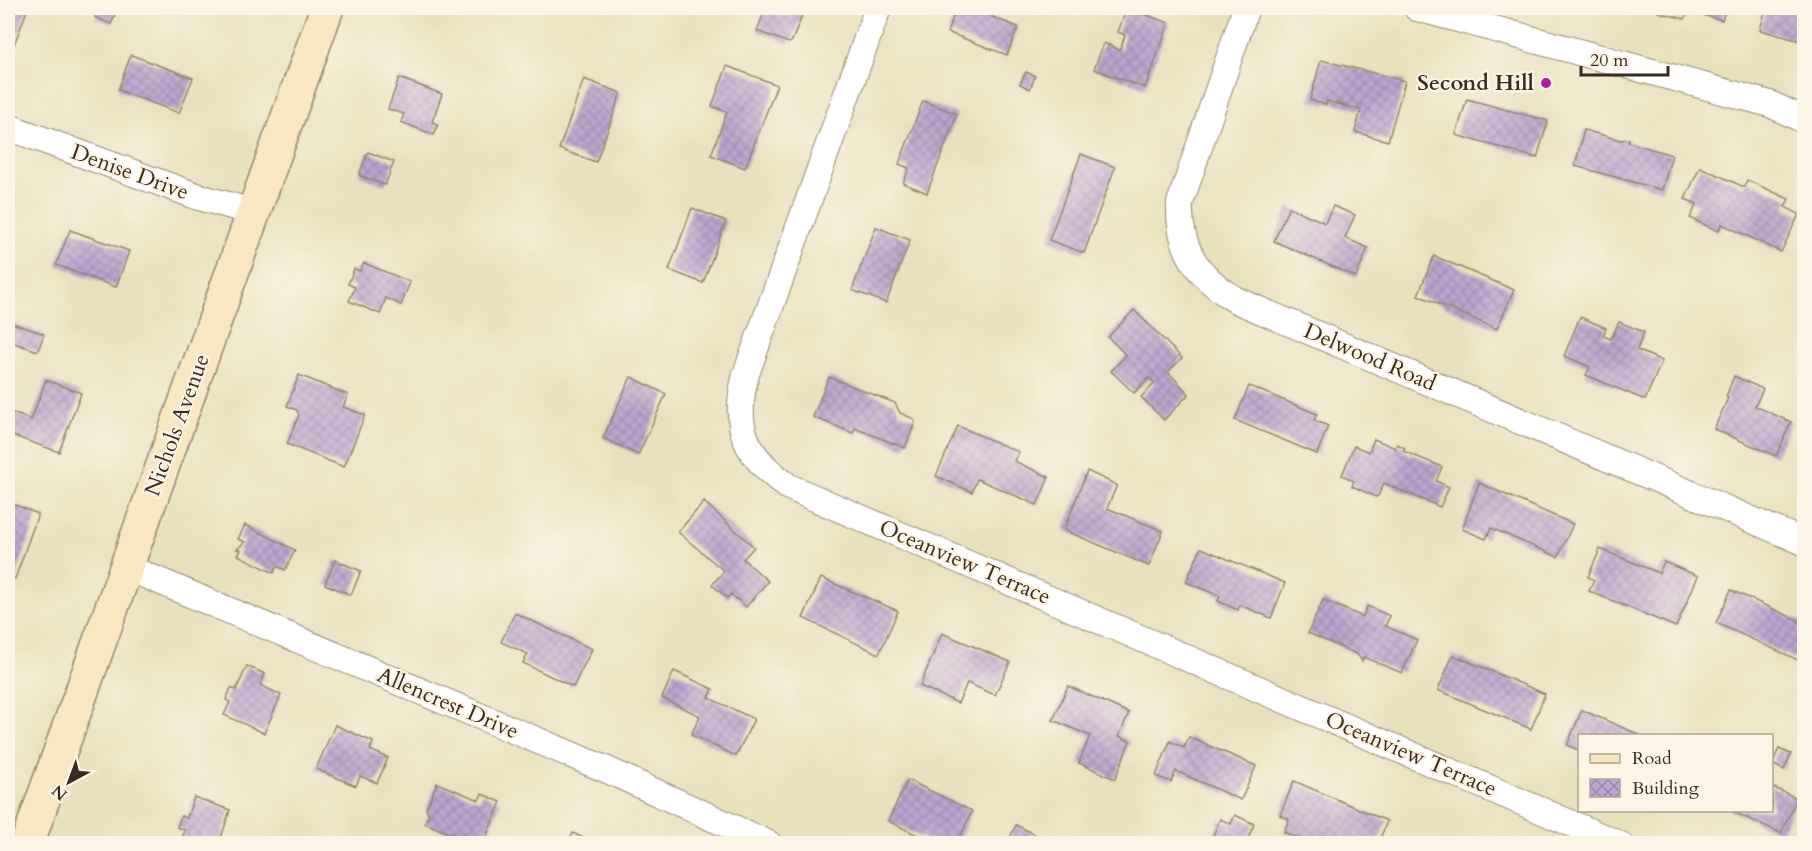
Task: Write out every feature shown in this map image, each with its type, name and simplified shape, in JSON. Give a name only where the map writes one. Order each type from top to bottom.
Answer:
[{"type":"main road","name":"Nichols Avenue","points":[[27,843],[327,8]]},
{"type":"street","name":"Oceanview Terrace","points":[[878,8],[750,363],[742,391],[741,424],[746,440],[763,467],[789,487],[800,492],[1619,843]]},
{"type":"street","name":"Delwood Road","points":[[1246,8],[1180,203],[1180,229],[1183,240],[1194,262],[1209,281],[1236,300],[1804,542]]},
{"type":"street","points":[[1417,8],[1770,104],[1804,120]]},
{"type":"street","name":"Denise Drive","points":[[8,128],[199,197],[254,212]]},
{"type":"street","name":"Allencrest Drive","points":[[126,567],[594,765],[769,843]]},
{"type":"building","points":[[8,8],[28,8],[12,50],[8,48]]},
{"type":"building","points":[[99,8],[118,8],[111,24],[95,17]]},
{"type":"building","points":[[766,8],[805,8],[792,41],[789,43],[757,31]]},
{"type":"building","points":[[957,8],[996,8],[992,17],[1018,27],[1007,55],[947,32]]},
{"type":"building","points":[[1127,8],[1169,23],[1145,88],[1094,69],[1104,43],[1120,50],[1125,35],[1118,32]]},
{"type":"building","points":[[1659,8],[1726,8],[1722,20],[1687,11],[1685,19],[1658,12]]},
{"type":"building","points":[[1766,8],[1804,8],[1804,42],[1760,30]]},
{"type":"building","points":[[131,55],[193,78],[179,113],[118,90]]},
{"type":"building","points":[[1321,60],[1405,81],[1388,141],[1355,132],[1361,110],[1327,101],[1326,105],[1310,100]]},
{"type":"building","points":[[727,66],[777,85],[745,168],[711,155],[727,112],[712,106]]},
{"type":"building","points":[[1026,72],[1035,76],[1030,89],[1020,84]]},
{"type":"building","points":[[399,78],[442,94],[432,122],[438,124],[434,135],[401,122],[404,114],[388,109]]},
{"type":"building","points":[[584,79],[621,93],[596,162],[559,149]]},
{"type":"building","points":[[1467,99],[1548,121],[1537,158],[1456,135]]},
{"type":"building","points":[[923,101],[957,114],[927,193],[903,183],[909,168],[899,164]]},
{"type":"building","points":[[1584,130],[1620,140],[1629,139],[1628,142],[1672,155],[1662,190],[1575,166]]},
{"type":"building","points":[[368,152],[394,162],[385,185],[359,175]]},
{"type":"building","points":[[1081,154],[1115,167],[1084,253],[1049,240]]},
{"type":"building","points":[[1700,167],[1744,187],[1747,180],[1789,199],[1785,207],[1799,214],[1781,252],[1722,224],[1718,231],[1690,218],[1697,204],[1685,199]]},
{"type":"building","points":[[1333,206],[1355,215],[1345,238],[1368,248],[1356,277],[1274,241],[1289,207],[1325,223]]},
{"type":"building","points":[[692,208],[726,221],[703,283],[669,270]]},
{"type":"building","points":[[876,227],[910,240],[886,303],[852,290]]},
{"type":"building","points":[[70,230],[129,251],[116,287],[56,265]]},
{"type":"building","points":[[1434,256],[1514,290],[1497,329],[1418,295]]},
{"type":"building","points":[[364,263],[410,282],[401,305],[386,298],[380,314],[349,301],[355,287],[348,284],[354,269],[360,271]]},
{"type":"building","points":[[1134,310],[1182,358],[1168,372],[1189,394],[1164,420],[1141,397],[1155,383],[1149,378],[1134,393],[1111,371],[1126,355],[1108,337]]},
{"type":"building","points":[[1580,317],[1606,328],[1603,336],[1611,339],[1619,322],[1644,332],[1637,350],[1662,361],[1645,400],[1586,375],[1590,367],[1564,356]]},
{"type":"building","points":[[9,322],[44,334],[38,351],[8,341]]},
{"type":"building","points":[[299,375],[348,395],[343,407],[365,415],[344,467],[287,444],[299,415],[297,410],[287,406]]},
{"type":"building","points":[[1734,376],[1763,389],[1755,406],[1791,422],[1776,456],[1714,429],[1728,398],[1726,397]]},
{"type":"building","points":[[631,377],[666,394],[638,455],[603,438]]},
{"type":"building","points":[[829,377],[895,403],[900,413],[914,419],[915,422],[905,448],[855,428],[853,433],[813,417]]},
{"type":"building","points":[[46,380],[81,393],[59,452],[8,434],[13,413],[31,420]]},
{"type":"building","points":[[1249,386],[1317,414],[1314,420],[1328,426],[1317,454],[1235,420]]},
{"type":"building","points":[[958,426],[1019,452],[1014,461],[1049,477],[1037,505],[977,479],[972,492],[936,476]]},
{"type":"building","points":[[1374,439],[1395,448],[1397,444],[1405,448],[1403,451],[1442,467],[1436,481],[1449,487],[1440,507],[1384,483],[1376,497],[1352,486],[1354,481],[1342,475],[1354,446],[1369,452]]},
{"type":"building","points":[[1087,471],[1117,485],[1107,508],[1163,531],[1149,566],[1064,530]]},
{"type":"building","points":[[1479,483],[1573,524],[1558,557],[1491,528],[1486,539],[1462,529]]},
{"type":"building","points":[[8,502],[38,514],[15,579],[8,576]]},
{"type":"building","points":[[704,502],[754,547],[743,559],[768,581],[746,607],[731,594],[727,598],[712,585],[724,571],[678,532]]},
{"type":"building","points":[[245,525],[295,550],[285,570],[277,566],[274,573],[238,555],[241,550],[237,549],[245,542],[238,539]]},
{"type":"building","points":[[1201,548],[1285,583],[1271,618],[1240,605],[1238,610],[1218,601],[1220,596],[1186,582]]},
{"type":"building","points":[[1600,549],[1659,573],[1664,562],[1698,576],[1676,627],[1589,591],[1594,580],[1588,577]]},
{"type":"building","points":[[335,560],[361,571],[351,595],[325,584]]},
{"type":"building","points":[[821,578],[898,611],[879,654],[803,618]]},
{"type":"building","points":[[1731,590],[1804,623],[1804,647],[1798,660],[1716,623]]},
{"type":"building","points":[[1323,600],[1363,617],[1367,606],[1390,616],[1385,626],[1417,640],[1402,673],[1363,657],[1362,661],[1357,654],[1308,633]]},
{"type":"building","points":[[515,613],[592,649],[573,687],[523,663],[528,654],[501,642]]},
{"type":"building","points":[[942,633],[1010,662],[995,695],[967,683],[958,703],[920,686]]},
{"type":"building","points":[[1453,655],[1545,694],[1531,729],[1438,690]]},
{"type":"building","points":[[247,666],[265,674],[260,685],[281,695],[264,733],[224,715],[230,702],[226,700],[231,688],[236,690]]},
{"type":"building","points":[[674,671],[713,689],[709,698],[754,719],[736,756],[691,735],[700,716],[662,698]]},
{"type":"building","points":[[1068,686],[1129,713],[1119,736],[1130,741],[1115,779],[1079,763],[1090,736],[1053,720]]},
{"type":"building","points":[[1582,710],[1637,734],[1578,734],[1578,750],[1567,745]]},
{"type":"building","points":[[335,725],[373,742],[370,750],[388,758],[377,783],[360,776],[356,786],[316,769]]},
{"type":"building","points":[[1189,737],[1256,766],[1241,800],[1176,771],[1171,782],[1156,776],[1170,741],[1184,748]]},
{"type":"building","points":[[1779,749],[1791,754],[1784,770],[1773,764]]},
{"type":"building","points":[[908,780],[972,811],[957,844],[943,844],[936,840],[934,843],[888,821]]},
{"type":"building","points":[[1294,781],[1387,821],[1378,844],[1346,844],[1332,838],[1329,844],[1312,844],[1284,832],[1289,819],[1280,815]]},
{"type":"building","points":[[437,783],[479,800],[482,794],[501,802],[483,844],[475,844],[425,823],[429,814],[426,809]]},
{"type":"building","points":[[1773,787],[1797,798],[1781,833],[1734,812],[1773,812]]},
{"type":"building","points":[[194,797],[230,810],[219,844],[180,844],[185,830],[177,827],[181,816],[187,818]]},
{"type":"building","points":[[1235,815],[1254,824],[1246,844],[1225,844],[1212,838],[1220,819],[1231,824]]},
{"type":"building","points":[[1016,825],[1036,835],[1032,844],[1007,844]]},
{"type":"building","points":[[573,833],[595,844],[568,844]]},
{"type":"place","name":"Second Hill","points":[[1546,83]]}]
